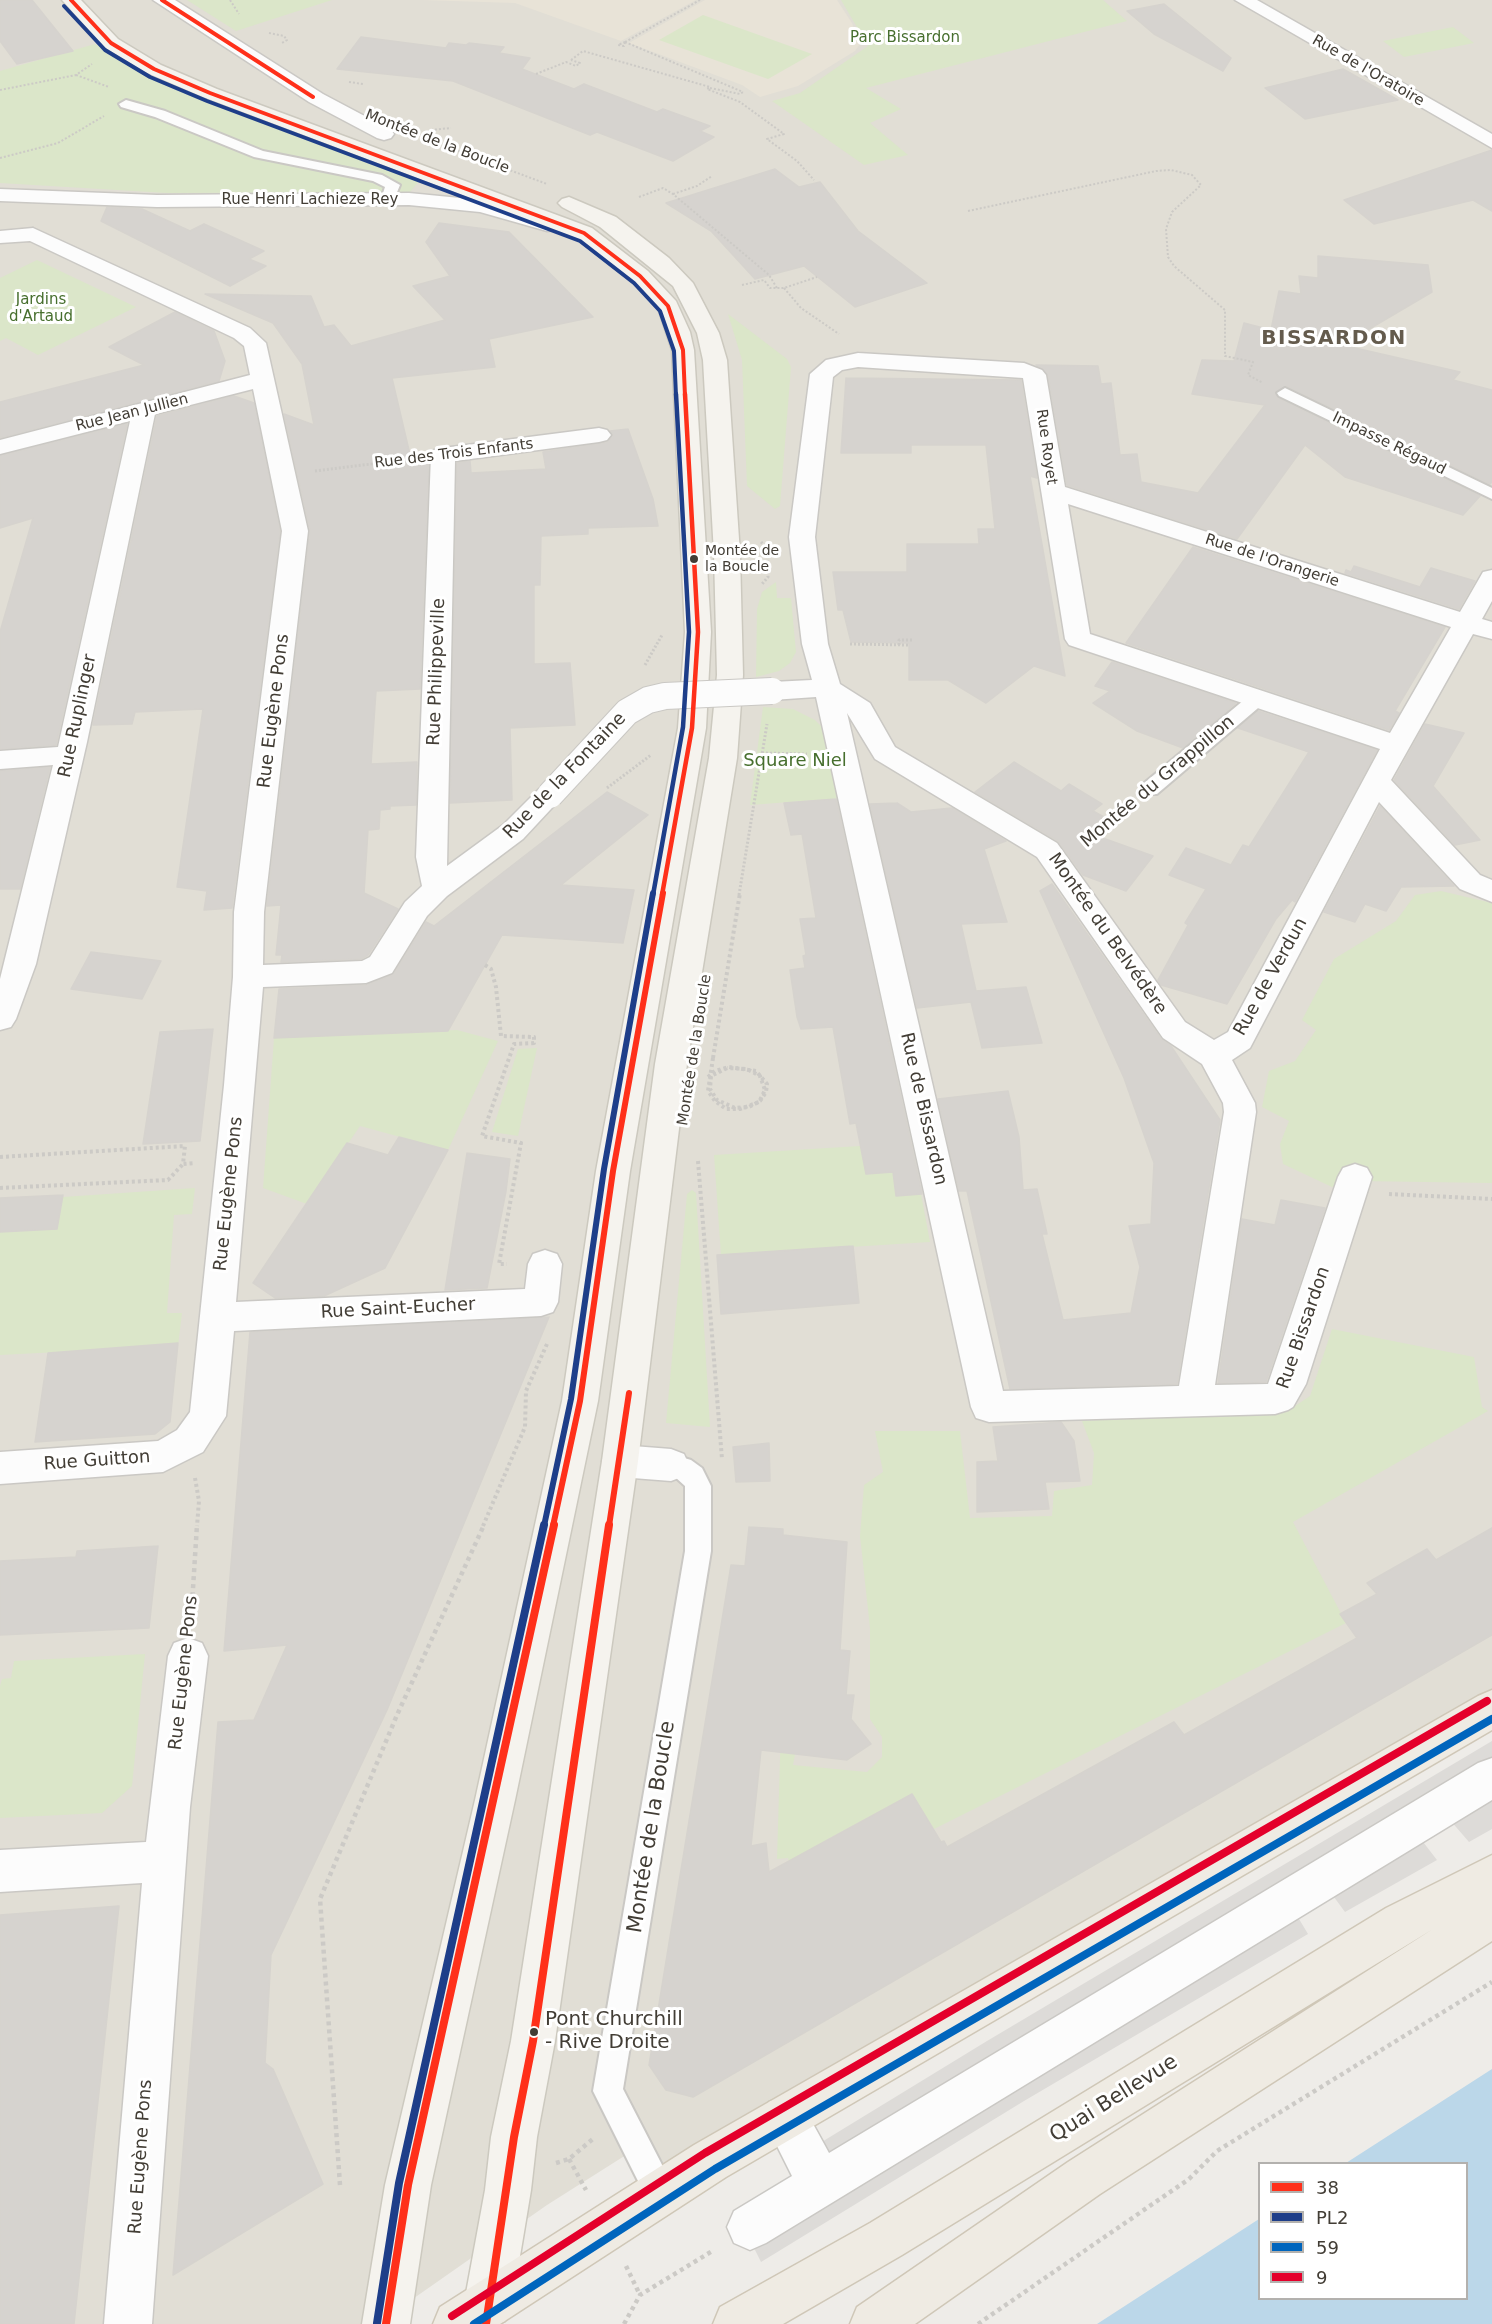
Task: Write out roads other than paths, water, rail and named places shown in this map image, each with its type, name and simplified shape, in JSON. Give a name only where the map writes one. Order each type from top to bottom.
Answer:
[{"type":"main road","name":"Montée de la Boucle","points":[[71,0],[111,43],[154,69],[210,93],[584,233],[640,276],[668,306],[679,332],[682,350],[698,632],[692,728],[613,1171],[580,1401],[495,1800],[408,2186],[386,2324]]},
{"type":"main road","name":"Montée de la Boucle","points":[[90,0],[120,28],[192,67],[571,203],[626,234],[682,283],[701,316],[715,360],[727,554],[730,675],[728,720],[671,1064],[620,1461],[533,2041],[514,2137],[508,2190],[477,2317]]},
{"type":"main road","points":[[477,2317],[605,2227],[660,2192],[1492,1709]]},
{"type":"main road","name":"Quai Bellevue","points":[[737,2324],[886,2240],[1401,1923],[1492,1876]]},
{"type":"main road","points":[[874,2324],[1084,2178],[1492,1916]]},
{"type":"street","points":[[162,0],[316,98],[384,134]]},
{"type":"street","name":"Rue de l'Oratoire","points":[[1244,0],[1492,142]]},
{"type":"street","name":"Rue Henri Lachieze Rey","points":[[0,195],[157,201],[388,199],[444,202],[510,212],[571,234],[611,253]]},
{"type":"street","name":"Rue Eugène Pons","points":[[0,237],[33,234],[242,333],[255,343],[295,537],[249,912],[248,977],[239,1096],[208,1416],[190,1441]]},
{"type":"street","name":"Rue Royet","points":[[811,612],[802,537],[822,374],[834,365],[858,360],[1024,370],[1036,378],[1052,491],[1078,639],[1396,745]]},
{"type":"street","name":"Rue Jean Jullien","points":[[0,447],[264,380]]},
{"type":"street","name":"Rue Ruplinger","points":[[0,1019],[21,964],[70,755],[144,410]]},
{"type":"street","name":"Rue des Trois Enfants","points":[[443,455],[599,435]]},
{"type":"street","name":"Rue Philippeville","points":[[436,889],[431,857],[443,455]]},
{"type":"street","name":"Rue de l'Orangerie","points":[[1052,491],[1492,631]]},
{"type":"street","name":"Rue de Verdun","points":[[1214,1056],[1239,1040],[1376,781],[1492,578]]},
{"type":"street","name":"Rue de Bissardon","points":[[811,612],[815,644],[828,688],[989,1407],[1194,1402]]},
{"type":"street","name":"Rue de la Fontaine","points":[[248,977],[366,972],[381,964],[416,909],[436,889],[505,838],[550,795],[635,706],[665,696],[770,703],[828,688]]},
{"type":"street","name":"Montée du Belvédère","points":[[828,688],[860,710],[885,753],[1041,845],[1174,1030],[1214,1056]]},
{"type":"street","points":[[0,760],[70,755]]},
{"type":"street","points":[[1376,781],[1470,882],[1492,892]]},
{"type":"street","points":[[1194,1402],[1240,1112],[1239,1102],[1214,1056]]},
{"type":"street","name":"Rue Bissardon","points":[[1194,1402],[1275,1399],[1285,1391],[1352,1185]]},
{"type":"street","name":"Rue Saint-Eucher","points":[[216,1317],[541,1302],[545,1264]]},
{"type":"street","name":"Rue Guitton","points":[[0,1468],[163,1456],[190,1441]]},
{"type":"street","name":"Montée de la Boucle","points":[[620,1461],[670,1465]]},
{"type":"street","name":"Rue Eugène Pons","points":[[128,2324],[164,1861],[188,1656]]},
{"type":"street","points":[[750,2227],[1492,1777]]},
{"type":"street","points":[[0,1871],[164,1861]]},
{"type":"street","points":[[785,2118],[821,2184]]},
{"type":"lane","points":[[126,104],[160,114],[204,134],[260,154],[377,178],[393,185],[388,199]]},
{"type":"lane","name":"Impasse Régaud","points":[[1285,393],[1492,494]]},
{"type":"lane","name":"Montée du Grappillon","points":[[1150,789],[1257,699]]},
{"type":"lane","name":"Montée de la Boucle","points":[[660,2192],[608,2091],[698,1551],[698,1486],[693,1476],[682,1468],[670,1465]]},
{"type":"water","points":[[1492,2069],[1492,2324],[1097,2324],[1258,2220],[1258,2300],[1468,2300],[1468,2162],[1348,2162]]},
{"type":"place","name":"Montée de la Boucle","points":[[694,559]]},
{"type":"place","name":"Pont Churchill - Rive Droite","points":[[534,2032]]},
{"type":"district","name":"BISSARDON","points":[[1334,339]]},
{"type":"park label","name":"Parc Bissardon","points":[[905,38]]},
{"type":"park label","name":"Jardins d'Artaud","points":[[41,308]]},
{"type":"park label","name":"Square Niel","points":[[795,761]]}]
